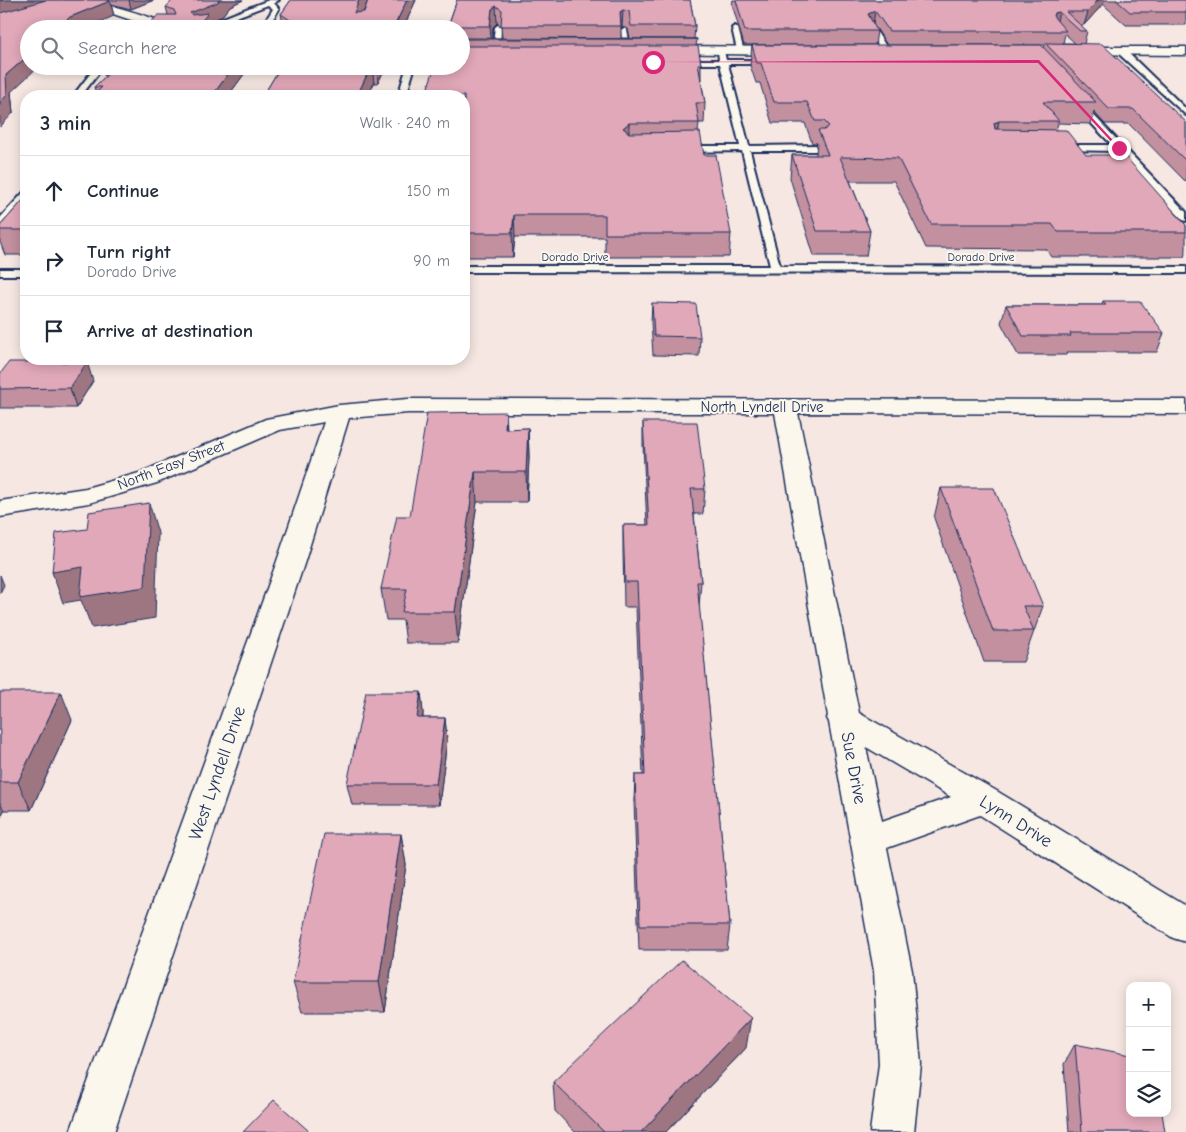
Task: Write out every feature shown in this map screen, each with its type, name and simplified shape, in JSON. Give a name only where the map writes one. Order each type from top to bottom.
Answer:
[{"type":"street","points":[[72,2],[104,7],[144,20]]},
{"type":"street","points":[[1057,51],[1073,48],[1121,51],[1186,51]]},
{"type":"street","points":[[478,50],[500,50]]},
{"type":"street","points":[[632,50],[722,56],[741,50],[808,51]]},
{"type":"street","points":[[866,51],[890,51]]},
{"type":"street","name":"North Lyndell Drive","points":[[339,412],[408,406],[1186,406]]},
{"type":"street","name":"Sue Drive","points":[[785,407],[893,971],[900,1064],[892,1132]]},
{"type":"street","name":"North Easy Street","points":[[0,509],[89,495],[148,478],[274,424],[339,412]]},
{"type":"street","name":"West Lyndell Drive","points":[[92,1132],[291,562],[339,412]]},
{"type":"street","name":"Lynn Drive","points":[[844,718],[982,800],[1186,926]]},
{"type":"street","points":[[868,840],[982,800]]},
{"type":"lane","points":[[222,20],[273,1],[276,10],[269,20]]},
{"type":"lane","points":[[498,27],[500,50]]},
{"type":"lane","points":[[871,27],[890,51]]},
{"type":"lane","points":[[735,28],[741,50]]},
{"type":"lane","points":[[624,30],[632,50]]},
{"type":"lane","points":[[1121,51],[1186,113]]},
{"type":"lane","points":[[670,62],[722,56],[780,62]]},
{"type":"lane","points":[[722,56],[776,270]]},
{"type":"lane","points":[[82,90],[93,75]]},
{"type":"lane","points":[[404,90],[408,75]]},
{"type":"lane","points":[[1072,97],[1186,218]]},
{"type":"lane","points":[[678,148],[820,148]]},
{"type":"lane","points":[[1052,148],[1119,148]]},
{"type":"lane","points":[[0,224],[20,202]]},
{"type":"lane","name":"Dorado Drive","points":[[470,269],[1186,270]]},
{"type":"lane","points":[[0,272],[20,272]]},
{"type":"building","points":[[46,0],[110,1],[67,20],[20,20],[20,63],[6,75],[7,95],[0,103],[0,13]]},
{"type":"building","points":[[173,0],[219,0],[190,13],[192,15],[208,13],[202,20],[153,20],[158,15],[176,15],[174,10],[166,7]]},
{"type":"building","points":[[291,0],[359,0],[354,13],[364,12],[368,0],[407,0],[397,20],[290,20],[281,14]]},
{"type":"building","points":[[457,0],[690,0],[695,26],[631,26],[629,11],[623,10],[620,12],[621,26],[501,26],[502,10],[496,6],[492,9],[490,26],[470,26],[470,20],[450,20]]},
{"type":"building","points":[[736,0],[1098,0],[1088,12],[1066,12],[1087,31],[1080,31],[1059,12],[1054,13],[1053,16],[1066,31],[889,31],[875,11],[868,14],[877,31],[745,31]]},
{"type":"building","points":[[1116,0],[1186,0],[1186,12],[1130,12]]},
{"type":"building","points":[[470,38],[697,39],[470,39]]},
{"type":"building","points":[[1045,43],[1102,44],[1186,122],[1186,161],[1133,109],[1109,109]]},
{"type":"building","points":[[752,45],[1041,45],[1096,102],[1043,102],[1059,121],[999,121],[994,123],[995,129],[1066,130],[1086,155],[1124,155],[1186,225],[1186,232],[1058,232],[1052,224],[931,224],[898,158],[840,157],[870,231],[817,231],[792,155],[828,155],[818,130],[824,130],[829,126],[824,121],[815,121],[807,102],[774,102],[761,63],[757,63]]},
{"type":"building","points":[[470,46],[698,46],[701,64],[698,64],[705,103],[696,103],[699,123],[629,123],[623,128],[629,133],[700,132],[704,155],[716,155],[731,234],[605,234],[605,215],[514,215],[512,233],[470,233],[470,90],[427,90],[432,75],[470,75]]},
{"type":"building","points":[[107,75],[227,75],[216,90],[99,90],[102,87],[94,87]]},
{"type":"building","points":[[276,75],[367,75],[360,90],[267,90]]},
{"type":"building","points":[[20,204],[20,230],[0,230],[0,226]]},
{"type":"building","points":[[1103,301],[1140,301],[1164,333],[1070,333],[1071,336],[1023,336],[1006,305],[1106,305]]},
{"type":"building","points":[[652,303],[696,304],[700,337],[654,336]]},
{"type":"building","points":[[9,362],[20,362],[20,365],[85,365],[70,388],[0,389],[0,374]]},
{"type":"building","points":[[506,412],[505,429],[528,428],[526,472],[475,472],[455,612],[402,612],[407,589],[381,589],[397,516],[410,516],[427,413]]},
{"type":"building","points":[[643,422],[697,422],[705,489],[691,489],[701,582],[697,582],[730,925],[640,925],[635,775],[645,775],[637,582],[625,582],[623,525],[649,525]]},
{"type":"building","points":[[941,488],[994,488],[1043,606],[1023,606],[1034,631],[993,631]]},
{"type":"building","points":[[149,503],[145,587],[80,597],[83,567],[52,572],[56,533],[87,529],[89,512]]},
{"type":"building","points":[[0,692],[61,692],[18,782],[0,782]]},
{"type":"building","points":[[366,692],[421,692],[417,718],[445,718],[436,784],[347,784]]},
{"type":"building","points":[[324,834],[401,834],[379,982],[293,982]]},
{"type":"building","points":[[682,960],[751,1018],[641,1132],[604,1132],[553,1082]]},
{"type":"building","points":[[1075,1044],[1126,1054],[1126,1117],[1163,1117],[1165,1132],[1082,1132]]},
{"type":"building","points":[[274,1100],[310,1132],[243,1132]]},
{"type":"route","points":[[653,62],[1039,62],[1119,148]]}]
